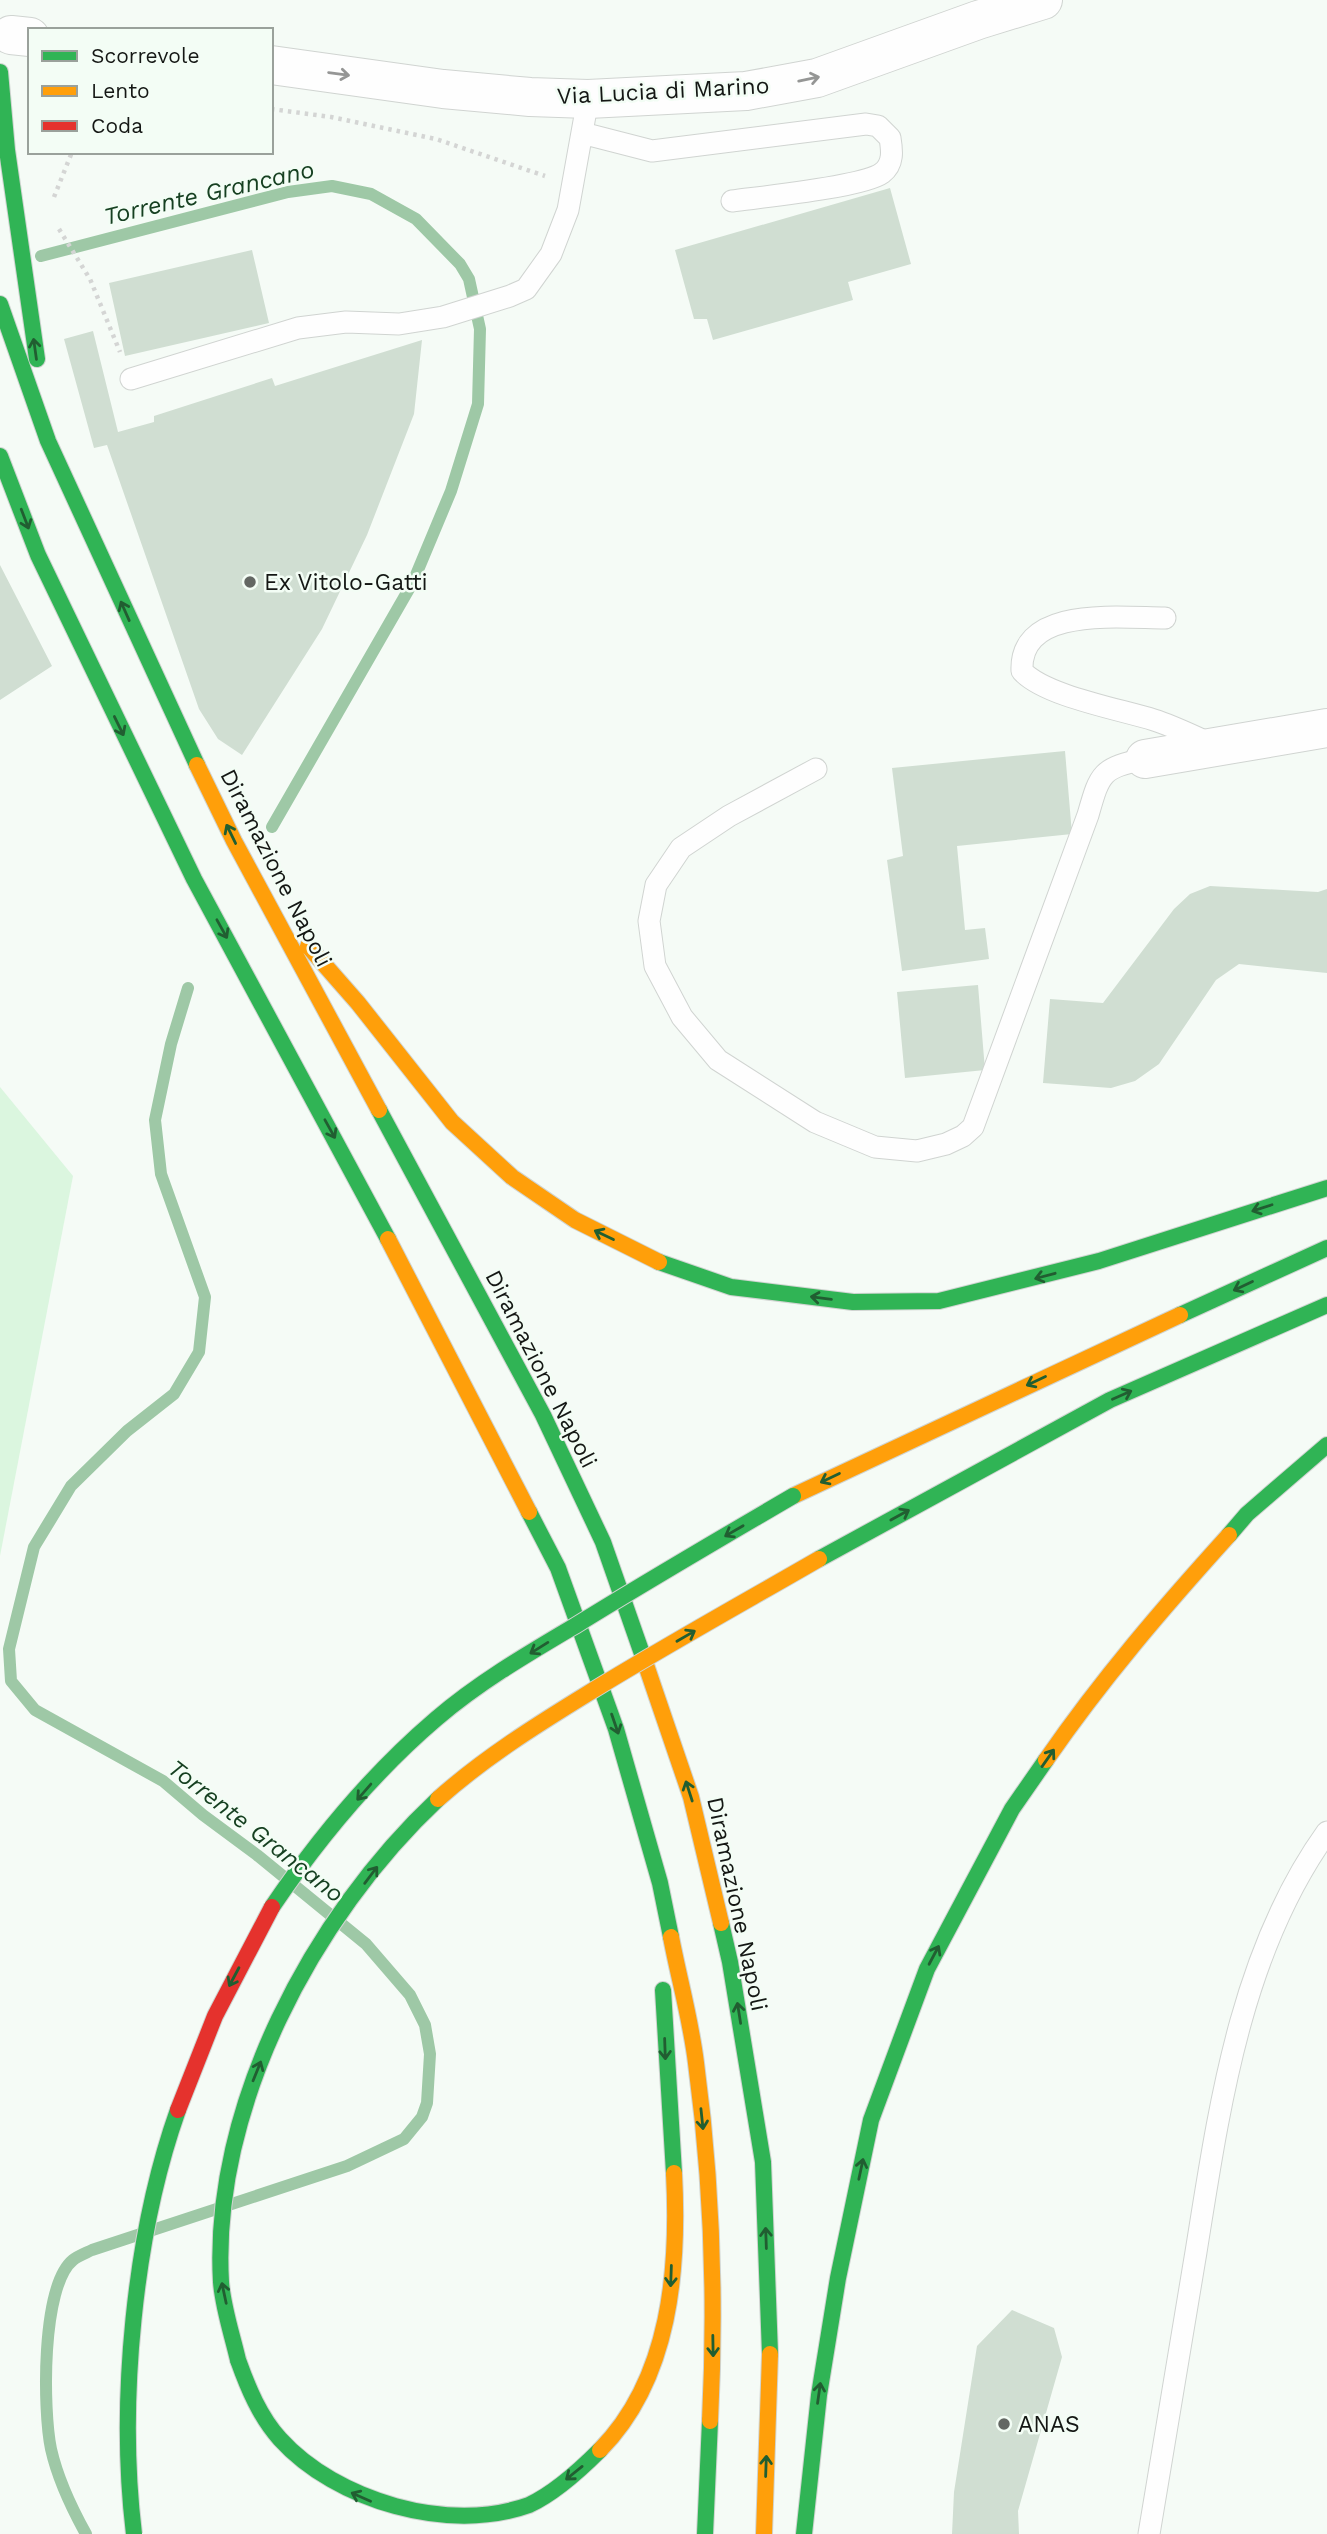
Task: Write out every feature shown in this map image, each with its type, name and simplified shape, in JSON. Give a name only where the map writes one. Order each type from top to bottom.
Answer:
[{"type":"highway","points":[[0,72],[6,150],[48,441]]},
{"type":"highway","name":"Diramazione Napoli","points":[[0,304],[48,441],[153,673],[234,841],[543,1415],[603,1542],[691,1797],[730,1962],[763,2162],[770,2358],[764,2534]]},
{"type":"highway","points":[[0,456],[38,555],[194,879],[360,1184],[558,1568],[617,1729],[660,1883],[696,2060],[709,2175],[713,2361],[705,2534]]},
{"type":"highway","points":[[263,894],[358,1003],[452,1122],[512,1177],[575,1220],[668,1266],[731,1287],[853,1302],[939,1301],[1099,1261],[1327,1188]]},
{"type":"highway","points":[[134,2534],[131,2511],[131,2341],[142,2249],[161,2168],[189,2076],[208,2027],[267,1916],[313,1849],[379,1774],[436,1720],[478,1686],[793,1496],[1327,1248]]},
{"type":"highway","points":[[660,1883],[666,2061],[675,2175],[671,2294],[652,2369],[634,2410],[612,2439],[558,2486],[528,2505],[500,2514],[471,2519],[435,2517],[397,2511],[360,2498],[316,2473],[280,2439],[252,2399],[238,2360],[221,2282],[222,2210],[237,2127],[256,2071],[316,1953],[345,1908],[382,1860],[421,1815],[508,1744],[621,1673],[819,1559],[1110,1400],[1327,1305]]},
{"type":"highway","points":[[804,2534],[819,2395],[836,2291],[871,2120],[927,1969],[1012,1809],[1076,1717],[1146,1627],[1247,1514],[1327,1445]]},
{"type":"street","name":"Via Lucia di Marino","points":[[273,65],[443,89],[530,97],[585,116],[817,78],[941,33],[1044,0]]},
{"type":"street","points":[[1145,759],[1327,728]]},
{"type":"lane","points":[[131,379],[298,328],[346,322],[398,324],[443,317],[526,289],[551,254],[568,210],[585,116],[652,151],[866,124],[878,126],[890,138],[891,161],[883,173],[861,182],[732,201]]},
{"type":"lane","points":[[1165,618],[1083,619],[1051,625],[1032,638],[1021,658],[1022,671],[1031,681],[1050,689],[1157,721],[1216,746]]},
{"type":"lane","points":[[816,769],[729,816],[681,848],[656,885],[649,920],[655,966],[682,1017],[718,1060],[815,1122],[875,1147],[917,1151],[946,1144],[963,1136],[973,1127],[1096,788],[1103,776],[1115,765],[1145,759]]},
{"type":"lane","points":[[1149,2534],[1213,2144],[1233,2056],[1257,1970],[1283,1908],[1327,1832]]},
{"type":"path","points":[[273,109],[331,117],[436,139],[572,186]]},
{"type":"path","points":[[53,200],[71,154]]},
{"type":"path","points":[[55,223],[90,279],[131,379]]},
{"type":"green space","points":[[0,1087],[73,1176],[0,1556]]},
{"type":"building","points":[[890,188],[911,264],[848,282],[853,300],[713,340],[707,319],[694,319],[675,250]]},
{"type":"building","points":[[252,250],[269,323],[125,356],[109,283]]},
{"type":"building","name":"Ex Vitolo-Gatti","points":[[93,331],[118,432],[154,422],[154,416],[272,378],[275,386],[422,340],[414,414],[367,535],[322,629],[242,755],[218,739],[199,709],[107,445],[94,448],[64,339]]},
{"type":"building","points":[[0,565],[52,666],[0,700]]},
{"type":"building","points":[[1065,751],[1072,834],[957,846],[965,930],[985,928],[989,959],[902,971],[887,860],[903,856],[892,768]]},
{"type":"building","points":[[1210,886],[1318,892],[1327,889],[1327,973],[1239,964],[1216,980],[1159,1064],[1135,1081],[1111,1088],[1043,1083],[1050,999],[1103,1003],[1174,909],[1190,894]]},
{"type":"building","points":[[978,985],[985,1070],[905,1078],[897,992]]},
{"type":"building","name":"ANAS","points":[[1012,2310],[1054,2328],[1062,2357],[1018,2511],[1019,2534],[952,2534],[954,2492],[977,2346]]},
{"type":"waterway","name":"Torrente Grancano","points":[[41,256],[288,192],[332,186],[371,194],[416,219],[460,264],[469,279],[480,329],[478,404],[451,491],[413,582],[272,827]]},
{"type":"waterway","name":"Torrente Grancano","points":[[86,2534],[57,2472],[48,2431],[46,2379],[50,2321],[55,2295],[63,2274],[73,2260],[92,2250],[347,2166],[404,2139],[422,2117],[427,2103],[430,2054],[425,2025],[410,1995],[366,1944],[163,1781],[35,1710],[11,1681],[9,1649],[34,1547],[71,1486],[127,1431],[174,1394],[199,1352],[205,1297],[161,1174],[155,1120],[171,1044],[188,988]]},
{"type":"traffic: fast","points":[[0,72],[7,150],[37,359]]},
{"type":"traffic: fast","points":[[0,304],[48,441],[197,765]]},
{"type":"traffic: fast","points":[[0,456],[38,555],[194,879],[388,1239]]},
{"type":"traffic: fast","points":[[379,1110],[543,1415],[603,1542],[646,1665]]},
{"type":"traffic: fast","points":[[659,1262],[731,1287],[853,1302],[939,1301],[1099,1261],[1327,1188]]},
{"type":"traffic: fast","points":[[1180,1315],[1327,1248]]},
{"type":"traffic: fast","points":[[819,1559],[1110,1400],[1327,1305]]},
{"type":"traffic: fast","points":[[1229,1535],[1247,1514],[1327,1445]]},
{"type":"traffic: fast","points":[[272,1907],[308,1856],[369,1784],[452,1705],[523,1657],[793,1496]]},
{"type":"traffic: fast","points":[[529,1512],[558,1568],[616,1729],[660,1883],[671,1937]]},
{"type":"traffic: fast","points":[[804,2534],[819,2395],[838,2278],[871,2120],[927,1969],[1012,1809],[1046,1760]]},
{"type":"traffic: fast","points":[[238,2360],[222,2292],[222,2216],[233,2150],[252,2084],[279,2019],[312,1957],[350,1899],[392,1846],[438,1799]]},
{"type":"traffic: fast","points":[[721,1923],[730,1962],[763,2162],[770,2354]]},
{"type":"traffic: fast","points":[[663,1990],[674,2173]]},
{"type":"traffic: fast","points":[[134,2534],[128,2430],[134,2319],[150,2210],[178,2110]]},
{"type":"traffic: fast","points":[[238,2360],[250,2392],[266,2421],[303,2461],[331,2480],[362,2495],[396,2506],[464,2516],[498,2513],[529,2505],[558,2488],[600,2450]]},
{"type":"traffic: fast","points":[[705,2534],[710,2421]]},
{"type":"traffic: slow","points":[[197,765],[234,841],[379,1110]]},
{"type":"traffic: slow","points":[[308,946],[358,1003],[452,1122],[512,1177],[575,1220],[659,1262]]},
{"type":"traffic: slow","points":[[388,1239],[529,1512]]},
{"type":"traffic: slow","points":[[793,1496],[1180,1315]]},
{"type":"traffic: slow","points":[[1046,1760],[1134,1644],[1229,1535]]},
{"type":"traffic: slow","points":[[438,1799],[492,1756],[548,1718],[644,1659],[819,1559]]},
{"type":"traffic: slow","points":[[646,1665],[691,1797],[721,1923]]},
{"type":"traffic: slow","points":[[671,1937],[694,2047],[706,2152],[713,2332],[710,2421]]},
{"type":"traffic: slow","points":[[600,2450],[624,2421],[642,2390],[656,2356],[666,2320],[675,2246],[674,2173]]},
{"type":"traffic: slow","points":[[764,2534],[770,2354]]},
{"type":"traffic: jam","points":[[178,2110],[215,2016],[272,1907]]},
{"type":"place","name":"Ex Vitolo-Gatti","points":[[250,582]]},
{"type":"place","name":"ANAS","points":[[1004,2424]]}]
